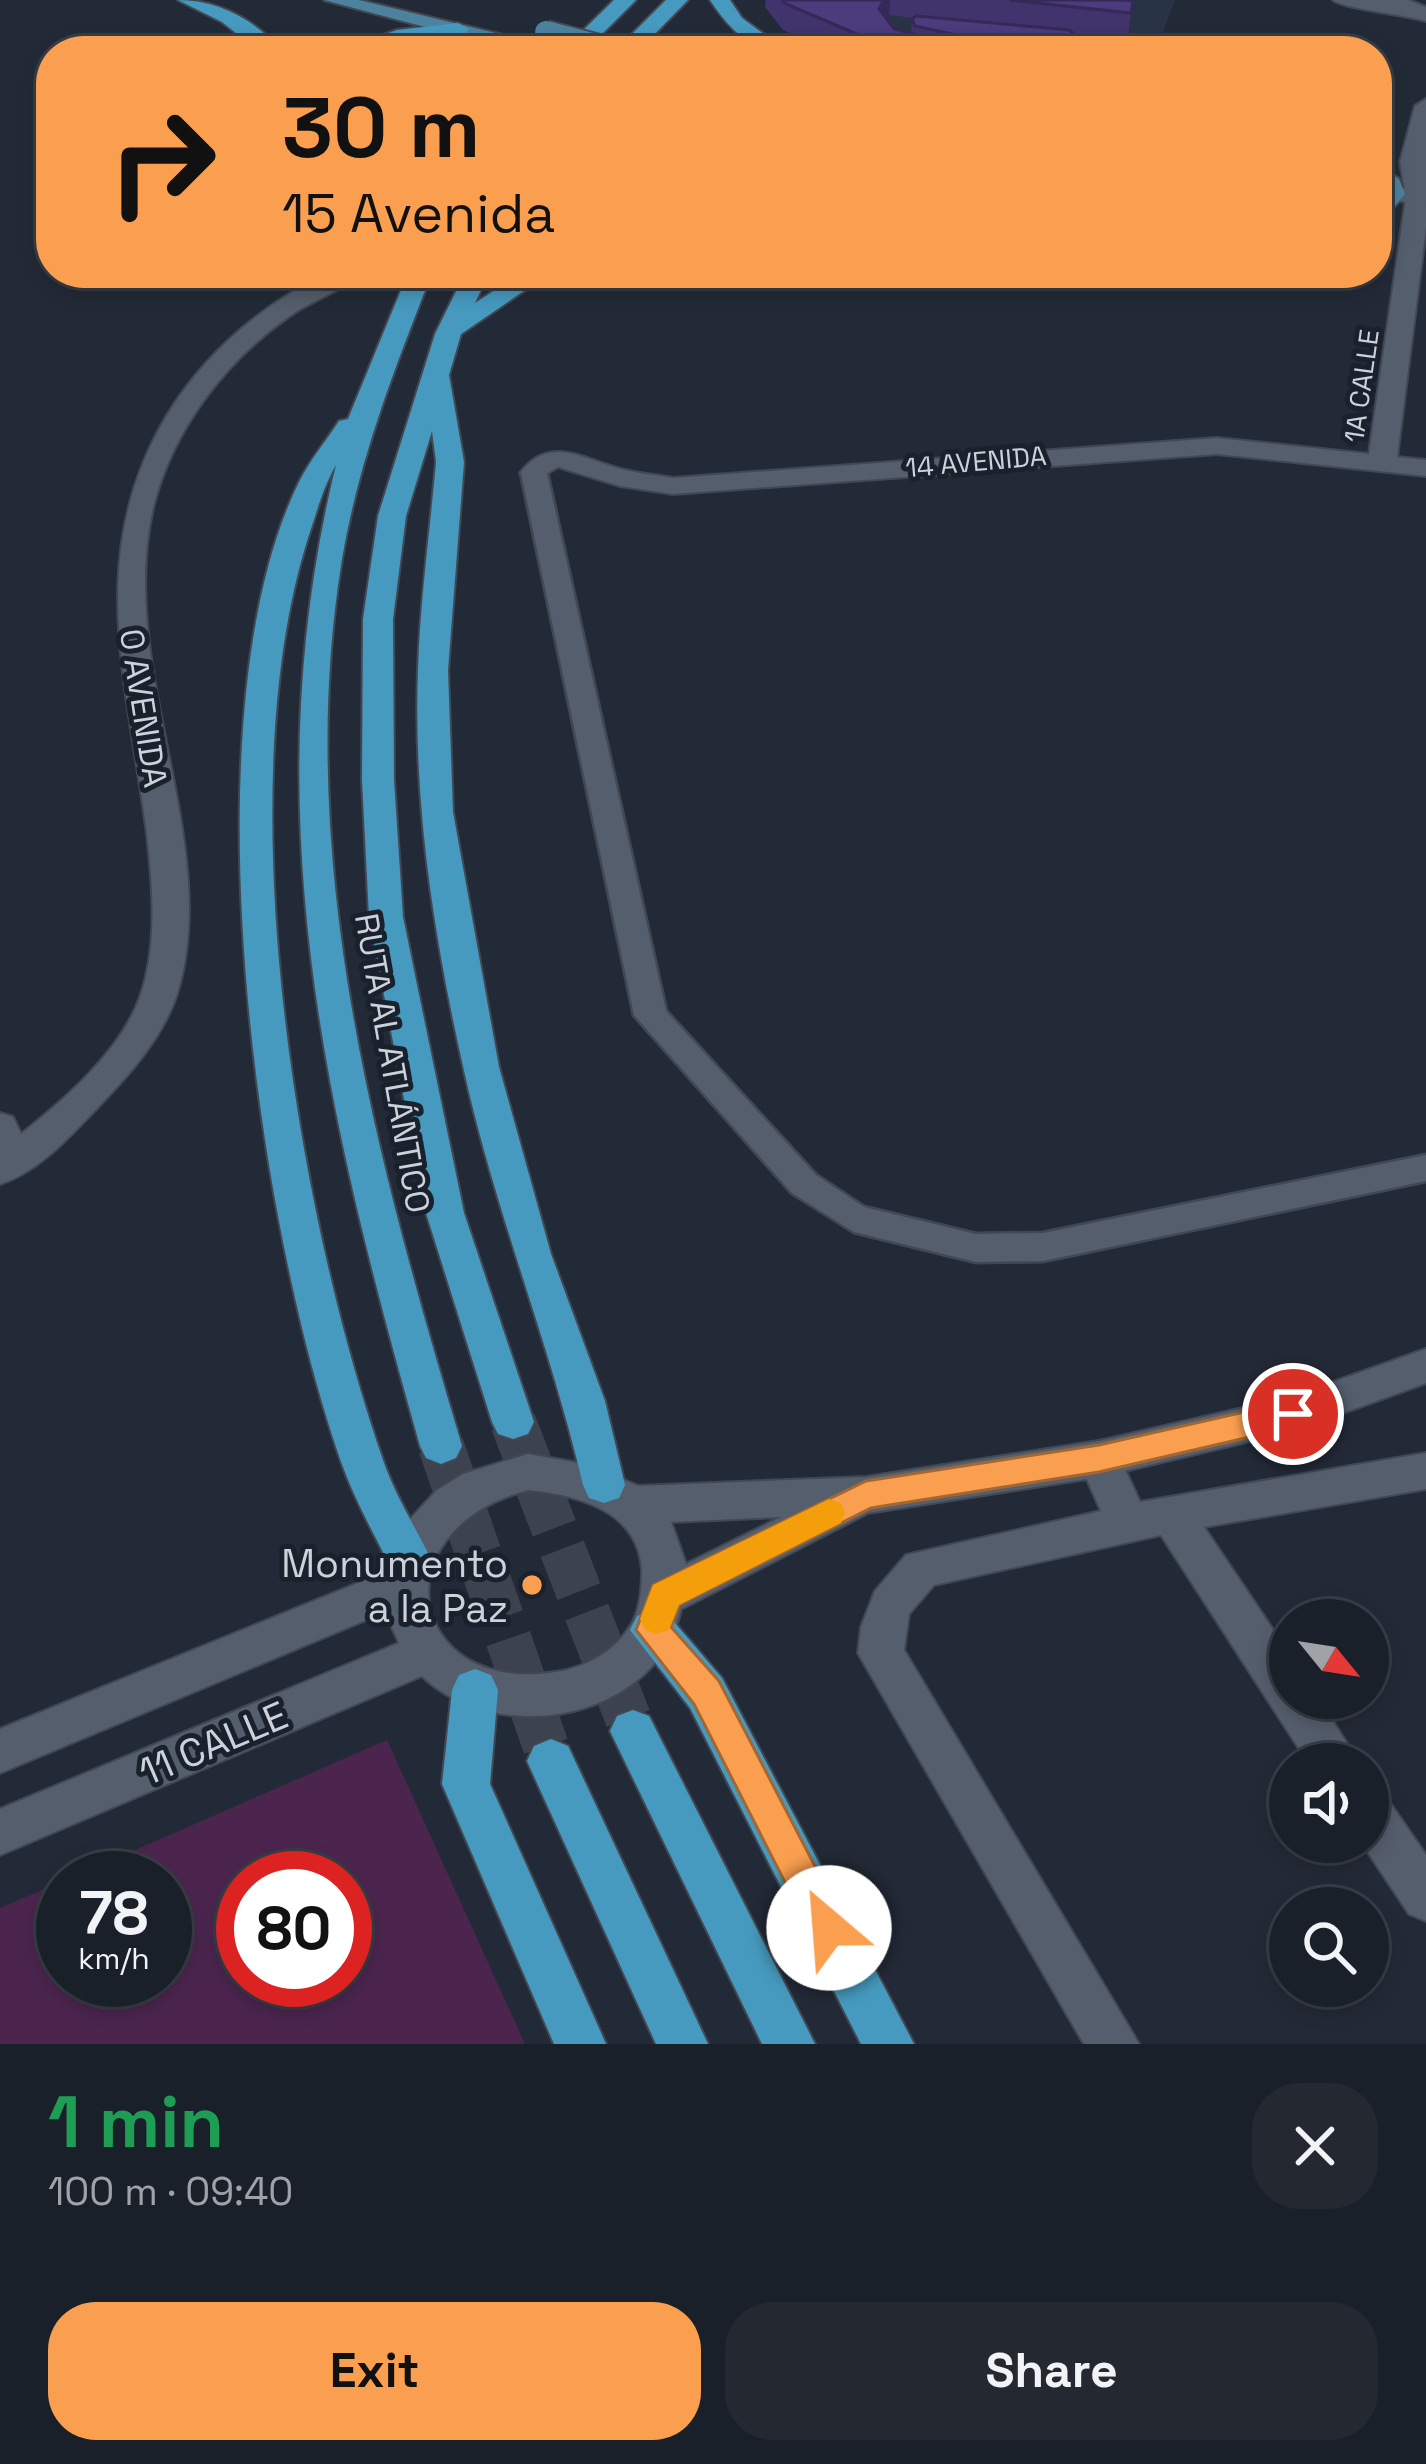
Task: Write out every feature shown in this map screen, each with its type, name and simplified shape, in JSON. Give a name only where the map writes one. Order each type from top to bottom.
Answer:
[{"type":"highway","points":[[188,0],[229,18],[252,36]]},
{"type":"highway","points":[[589,36],[626,0]]},
{"type":"highway","points":[[638,36],[678,0]]},
{"type":"highway","points":[[720,0],[735,22],[755,36]]},
{"type":"highway","points":[[408,36],[458,29]]},
{"type":"highway","points":[[389,335],[397,288]]},
{"type":"highway","name":"RUTA AL ATLÁNTICO","points":[[412,288],[360,408],[314,665],[315,865],[327,986],[352,1120],[386,1265],[441,1446]]},
{"type":"highway","name":"RUTA AL ATLÁNTICO","points":[[470,288],[442,351],[392,516],[378,619],[378,780],[386,917],[445,1213],[513,1421]]},
{"type":"highway","points":[[520,288],[442,351],[450,462],[433,670],[437,812],[481,1066],[531,1254],[619,1495]]},
{"type":"highway","points":[[360,408],[310,486],[285,562],[268,637],[259,722],[257,872],[279,1106],[327,1334],[364,1466],[408,1572]]},
{"type":"highway","points":[[659,1613],[706,1693],[889,2044]]},
{"type":"highway","points":[[475,1690],[466,1784],[580,2044]]},
{"type":"highway","points":[[633,1731],[789,2044]]},
{"type":"highway","points":[[551,1761],[682,2044]]},
{"type":"main road","points":[[334,0],[498,36]]},
{"type":"main road","points":[[423,0],[518,36]]},
{"type":"street","points":[[1343,0],[1407,6],[1426,15]]},
{"type":"street","name":"1A CALLE","points":[[1382,462],[1403,201],[1426,106]]},
{"type":"street","name":"0 AVENIDA","points":[[4,1153],[137,1040],[158,998],[170,882],[130,626],[129,557],[140,499],[169,430],[203,382],[280,308],[319,288]]},
{"type":"street","name":"14 AVENIDA","points":[[534,473],[548,460],[560,458],[620,478],[674,486],[1217,446],[1426,468]]},
{"type":"street","points":[[866,1495],[659,1613],[630,1661],[596,1684],[556,1697],[514,1700],[475,1690],[448,1675],[426,1653],[409,1620],[408,1572],[428,1528],[454,1501],[489,1483],[528,1472],[567,1474],[619,1495],[866,1495],[1099,1459],[1293,1414],[1426,1366]]},
{"type":"street","points":[[1099,1459],[1269,1668]]},
{"type":"street","points":[[1113,2044],[881,1652],[880,1629],[902,1585],[922,1569],[1150,1518],[1426,1471]]},
{"type":"street","points":[[619,1495],[655,1532],[660,1547],[659,1613]]},
{"type":"street","points":[[0,1750],[408,1572]]},
{"type":"street","name":"11 CALLE","points":[[0,1832],[426,1653]]},
{"type":"street","points":[[1389,1843],[1426,1897]]},
{"type":"lane","points":[[534,473],[650,1016],[804,1184],[854,1218],[976,1248],[1043,1247],[1426,1168]]},
{"type":"shaded area","points":[[771,0],[1175,0],[1163,32],[1201,36],[812,36]]},
{"type":"shaded area","points":[[387,1740],[525,2044],[0,2044],[0,1908],[36,1893],[36,2007],[192,2007],[192,1851],[133,1851]]},
{"type":"building","points":[[782,0],[884,0],[879,9],[894,29],[923,36],[863,36]]},
{"type":"building","points":[[1010,0],[1124,0],[1133,1],[1131,13]]},
{"type":"building","points":[[912,19],[1069,30],[1076,36],[961,36],[915,26]]},
{"type":"tunnel","points":[[513,1422],[633,1731]]},
{"type":"tunnel","points":[[441,1446],[551,1761]]},
{"type":"slow traffic","points":[[657,1619],[665,1596],[829,1513]]},
{"type":"place","name":"Monumento a la Paz","points":[[532,1585]]},
{"type":"route","points":[[829,1928],[706,1693],[653,1630],[665,1596],[866,1495],[1099,1459],[1293,1414]]}]
